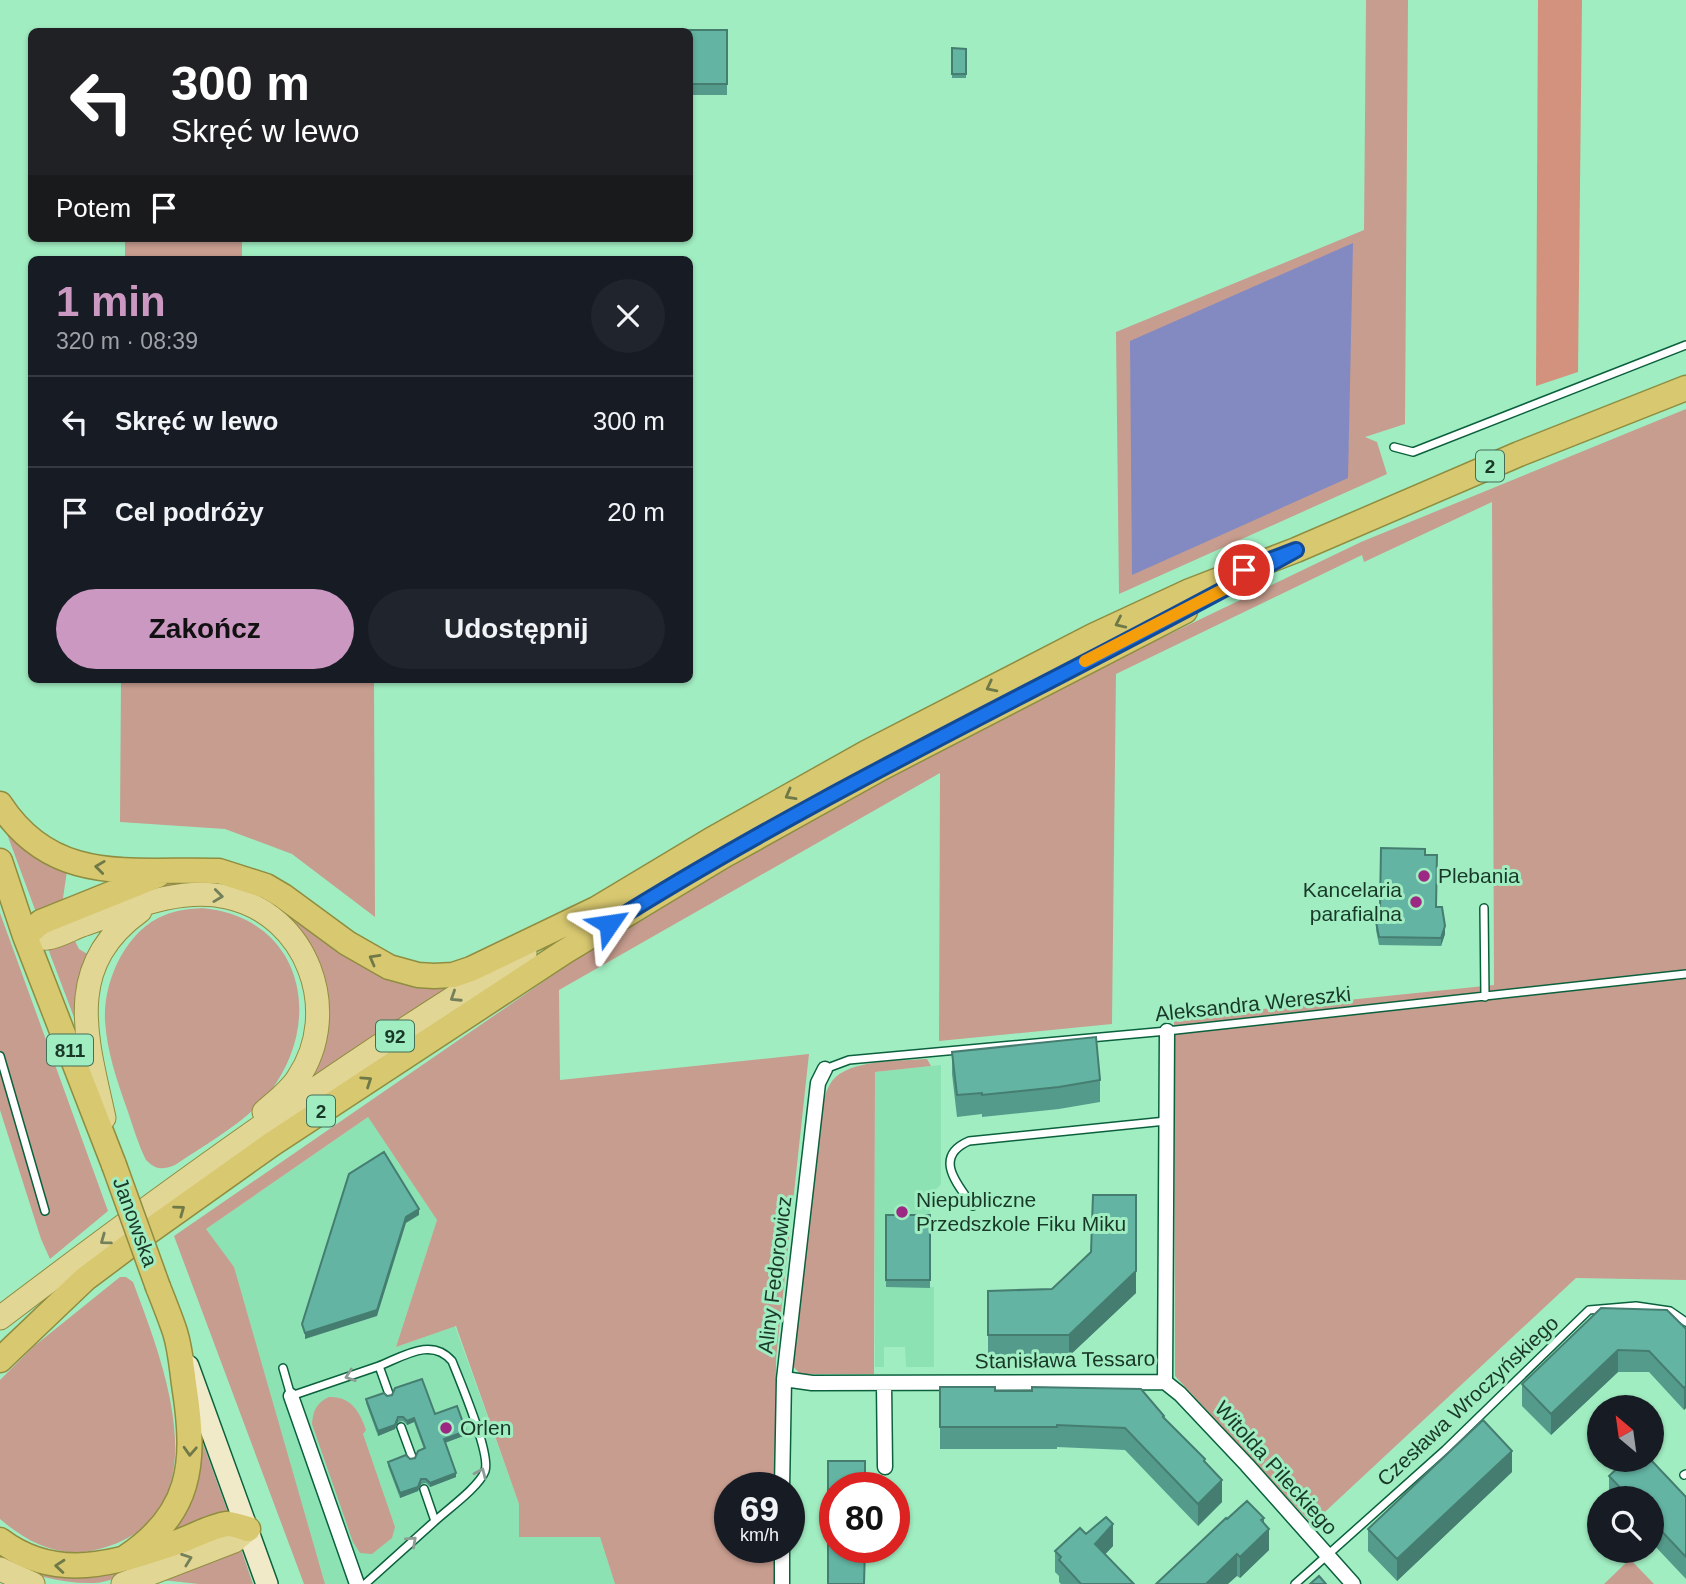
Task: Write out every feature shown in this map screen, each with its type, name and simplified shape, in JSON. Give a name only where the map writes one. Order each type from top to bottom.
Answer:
[{"type":"highway","name":"2","points":[[596,909],[660,869],[866,752],[1030,667],[1190,591],[1296,550],[1531,449],[1686,388]]},
{"type":"highway","name":"2","points":[[85,1279],[284,1137],[472,1011],[632,910],[883,767],[1193,607],[1296,550]]},
{"type":"highway","points":[[0,804],[26,837],[61,859],[107,868],[219,871],[266,886],[369,957],[389,967],[418,975],[453,975],[471,970],[596,909]]},
{"type":"highway","name":"Janowska","points":[[0,861],[25,936],[114,1165],[176,1335]]},
{"type":"highway","points":[[25,936],[41,922],[168,871]]},
{"type":"highway","points":[[0,1360],[85,1279]]},
{"type":"highway","points":[[126,1557],[145,1544],[169,1519],[177,1506],[188,1472],[190,1433],[176,1335]]},
{"type":"highway","points":[[0,1540],[27,1558],[57,1566],[97,1566],[158,1549],[227,1524],[248,1529]]},
{"type":"main road","points":[[25,936],[47,938],[122,911],[176,896],[216,895],[242,901],[256,908],[280,924],[296,943],[310,966],[317,995],[317,1033],[298,1079],[199,1170]]},
{"type":"main road","points":[[114,1165],[86,1035],[85,1002],[91,974],[103,948],[120,926],[151,903]]},
{"type":"main road","name":"92","points":[[0,1318],[199,1170],[388,1041],[596,909]]},
{"type":"main road","points":[[0,1344],[85,1279]]},
{"type":"main road","name":"Janowska","points":[[176,1335],[267,1584]]},
{"type":"main road","points":[[123,1584],[234,1541],[248,1529]]},
{"type":"main road","points":[[0,1569],[33,1584]]},
{"type":"street","name":"Stanisława Tessaro","points":[[784,1379],[812,1383],[1165,1382],[1167,1031]]},
{"type":"street","name":"Aliny Fedorowicz","points":[[782,1472],[784,1379],[818,1083],[825,1069]]},
{"type":"street","name":"Witolda Pileckiego","points":[[1165,1382],[1180,1394],[1247,1465],[1353,1584]]},
{"type":"street","points":[[884,1383],[885,1467]]},
{"type":"street","points":[[291,1396],[358,1584]]},
{"type":"street","points":[[782,1563],[782,1584]]},
{"type":"lane","points":[[1394,447],[1413,453],[1686,345]]},
{"type":"lane","points":[[1484,908],[1485,997]]},
{"type":"lane","name":"Aleksandra Wereszki","points":[[825,1069],[849,1060],[1167,1031],[1686,974]]},
{"type":"lane","points":[[0,1056],[45,1211]]},
{"type":"lane","points":[[973,1206],[950,1170],[951,1158],[956,1150],[969,1141],[1166,1122]]},
{"type":"lane","name":"Czesława Wroczyńskiego","points":[[1296,1584],[1445,1450],[1589,1310],[1636,1306],[1670,1311],[1686,1322]]},
{"type":"lane","points":[[283,1367],[291,1396],[426,1349],[437,1349],[452,1361],[480,1438],[486,1460],[485,1471],[477,1483],[365,1584]]},
{"type":"lane","points":[[379,1366],[390,1394]]},
{"type":"lane","points":[[401,1427],[412,1457]]},
{"type":"lane","points":[[424,1489],[435,1521]]},
{"type":"shaded area","points":[[1366,0],[1408,0],[1405,424],[1365,437],[1377,442],[1387,474],[1119,594],[1116,332],[1364,230]]},
{"type":"shaded area","points":[[1538,0],[1582,0],[1578,372],[1536,386]]},
{"type":"shaded area","points":[[125,242],[242,242],[242,256],[125,256]]},
{"type":"shaded area","points":[[1686,409],[1686,1280],[1576,1278],[1312,1524],[1175,1376],[1174,1018],[1494,985],[1492,502],[1364,562],[1362,555],[1116,674],[1112,1024],[939,1041],[940,773],[559,990],[560,1080],[809,1054],[776,1359],[775,1472],[714,1472],[714,1563],[775,1563],[775,1584],[615,1584],[600,1537],[519,1537],[519,1504],[456,1326],[396,1347],[437,1220],[368,1117],[206,1229],[234,1267],[325,1584],[304,1584],[174,1236],[601,942],[832,804],[1043,695],[1361,542]]},
{"type":"shaded area","points":[[121,683],[374,683],[375,917],[292,854],[225,829],[120,822]]},
{"type":"shaded area","points":[[7,834],[67,871],[62,905],[37,915]]},
{"type":"shaded area","points":[[187,876],[251,889],[304,921],[462,983],[306,1087],[320,1060],[325,1041],[280,912],[142,896],[170,881]]},
{"type":"shaded area","points":[[202,908],[236,916],[263,930],[282,951],[294,976],[299,1005],[297,1035],[287,1064],[269,1093],[249,1114],[175,1165],[159,1168],[146,1160],[120,1088],[108,1044],[105,1006],[113,974],[128,945],[139,932],[165,915]]},
{"type":"shaded area","points":[[0,913],[108,1211],[50,1259],[41,1239],[0,1110]]},
{"type":"shaded area","points":[[73,937],[79,949],[89,955],[78,988],[75,1020],[47,946]]},
{"type":"shaded area","points":[[927,1059],[931,1066],[875,1072],[874,1374],[800,1374],[792,1365],[819,1123],[827,1090],[832,1081],[850,1069],[876,1062]]},
{"type":"shaded area","name":"Niepubliczne Przedszkole Fiku Miku","points":[[941,1065],[941,1184],[930,1197],[930,1287],[934,1287],[934,1367],[906,1367],[905,1347],[884,1347],[884,1367],[875,1367],[875,1072]]},
{"type":"shaded area","points":[[368,1117],[437,1220],[396,1347],[455,1326],[519,1504],[519,1536],[600,1537],[615,1584],[325,1584],[264,1375],[206,1229]]},
{"type":"shaded area","points":[[120,1277],[126,1277],[133,1282],[158,1352],[169,1392],[175,1432],[174,1470],[163,1503],[140,1530],[103,1548],[89,1551],[48,1548],[23,1536],[0,1519],[0,1380],[33,1347]]},
{"type":"shaded area","points":[[329,1397],[349,1402],[361,1417],[366,1430],[363,1434],[395,1527],[392,1538],[372,1554],[360,1553],[353,1542],[312,1424],[316,1408]]},
{"type":"shaded area","points":[[198,1430],[229,1515],[164,1540]]},
{"type":"shaded area","points":[[240,1546],[253,1584],[199,1584],[152,1579]]},
{"type":"shaded area","points":[[0,1550],[130,1565],[132,1572],[95,1583],[58,1580],[22,1570],[0,1560]]},
{"type":"shaded area","points":[[1626,1563],[1634,1563],[1654,1584],[1604,1584]]},
{"type":"water","points":[[1353,243],[1348,478],[1132,575],[1130,341]]},
{"type":"building","points":[[693,30],[727,30],[727,84],[693,84]]},
{"type":"building","points":[[952,48],[966,49],[966,74],[952,74]]},
{"type":"building","points":[[1381,848],[1425,849],[1425,855],[1437,855],[1436,907],[1442,907],[1445,926],[1441,938],[1379,937],[1376,922],[1380,907]]},
{"type":"building","points":[[1096,1037],[1100,1080],[1059,1087],[957,1095],[952,1052]]},
{"type":"building","points":[[384,1152],[419,1209],[406,1217],[377,1310],[305,1333],[302,1324],[349,1174]]},
{"type":"building","points":[[1093,1195],[1136,1195],[1136,1271],[1069,1335],[988,1335],[988,1291],[1052,1289],[1091,1252]]},
{"type":"building","points":[[886,1215],[930,1215],[930,1280],[886,1280]]},
{"type":"building","points":[[1601,1308],[1667,1310],[1686,1329],[1686,1386],[1684,1388],[1649,1351],[1618,1350],[1551,1414],[1522,1384]]},
{"type":"building","points":[[422,1379],[435,1414],[457,1406],[466,1431],[444,1439],[456,1473],[430,1483],[421,1479],[418,1487],[400,1493],[388,1462],[406,1455],[410,1459],[415,1458],[418,1451],[425,1448],[414,1418],[407,1421],[398,1417],[395,1425],[378,1431],[366,1399],[384,1393],[387,1396],[392,1395],[395,1388]]},
{"type":"building","points":[[940,1387],[995,1387],[995,1391],[1032,1391],[1032,1387],[1141,1389],[1163,1417],[1222,1480],[1198,1504],[1125,1428],[1057,1425],[940,1427]]},
{"type":"building","points":[[1483,1420],[1512,1451],[1397,1559],[1368,1529]]},
{"type":"building","points":[[828,1461],[865,1461],[865,1472],[828,1472]]},
{"type":"building","points":[[1613,1472],[1662,1472],[1686,1497],[1686,1557],[1664,1534],[1664,1486],[1619,1486],[1609,1476]]},
{"type":"building","points":[[1247,1501],[1264,1518],[1261,1520],[1269,1529],[1240,1557],[1237,1554],[1206,1584],[1156,1584],[1226,1518]]},
{"type":"building","points":[[1106,1517],[1113,1524],[1095,1544],[1134,1584],[1081,1584],[1059,1560],[1061,1557],[1055,1551],[1080,1528],[1086,1534]]},
{"type":"building","points":[[828,1563],[865,1563],[864,1584],[828,1584]]},
{"type":"building","points":[[1319,1576],[1326,1584],[1310,1584]]},
{"type":"slow traffic","points":[[1085,661],[1234,584]]},
{"type":"place","name":"Plebania","points":[[1424,876]]},
{"type":"place","name":"Kancelaria parafialna","points":[[1416,902]]},
{"type":"place","name":"Niepubliczne Przedszkole Fiku Miku","points":[[902,1212]]},
{"type":"place","name":"Orlen","points":[[446,1428]]},
{"type":"route","points":[[609,924],[723,856],[883,767],[1043,682],[1193,607],[1296,550],[1244,570]]}]
